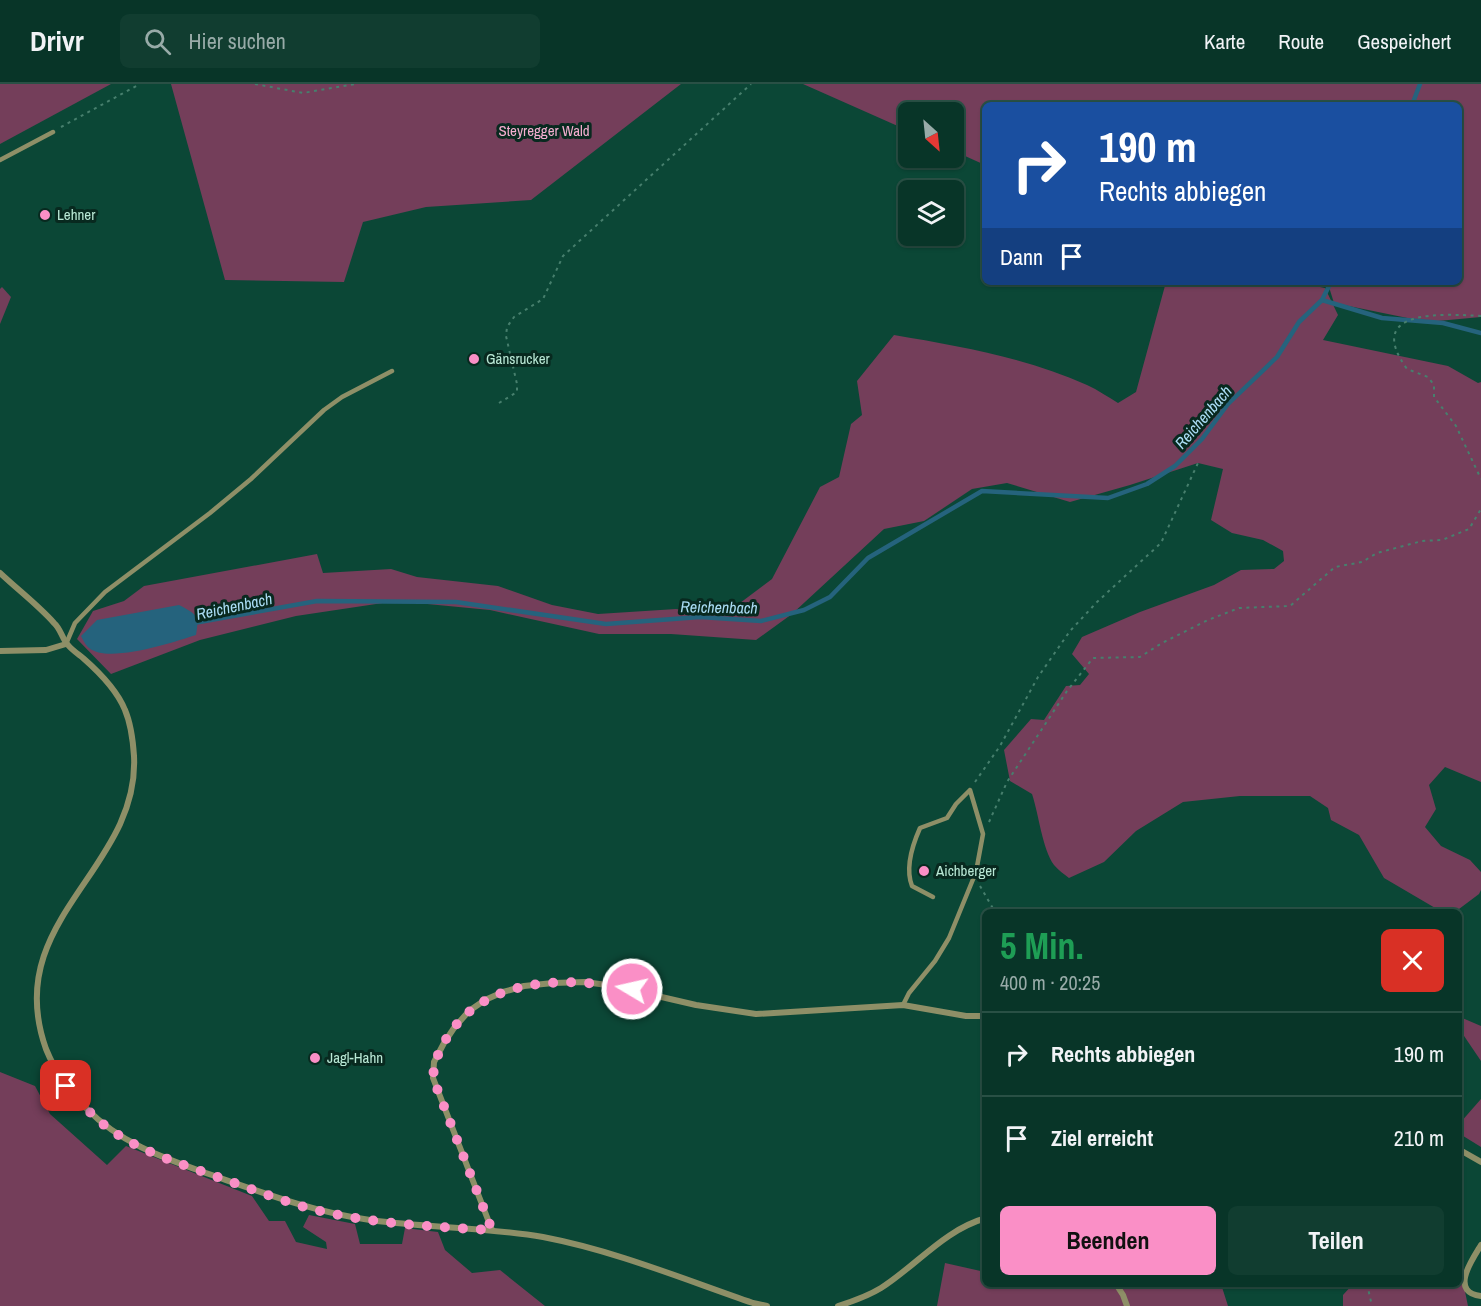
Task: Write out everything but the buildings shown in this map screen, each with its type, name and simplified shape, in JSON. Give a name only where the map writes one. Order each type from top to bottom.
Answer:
[{"type":"street","points":[[0,573],[55,624],[66,644],[96,670],[114,691],[126,711],[133,740],[134,763],[127,806],[113,835],[55,922],[42,949],[34,976],[33,1004],[38,1030],[66,1086],[85,1108],[106,1127],[128,1141],[164,1158],[288,1202],[324,1212],[370,1220],[492,1230],[597,1248],[767,1306]]},
{"type":"street","points":[[0,651],[38,651],[66,644]]},
{"type":"street","points":[[492,1230],[433,1078],[434,1062],[454,1028],[469,1011],[503,992],[524,986],[585,982],[638,990],[729,1011],[756,1014],[903,1005],[936,1012],[982,1016]]},
{"type":"street","points":[[1462,1151],[1481,1162]]},
{"type":"street","points":[[838,1306],[860,1300],[882,1287],[947,1237],[970,1222],[982,1219]]},
{"type":"street","points":[[1481,1245],[1466,1272],[1464,1282],[1467,1290],[1474,1295],[1481,1296]]},
{"type":"street","points":[[1118,1287],[1127,1306]]},
{"type":"lane","points":[[0,160],[53,132]]},
{"type":"lane","points":[[66,644],[75,623],[105,592],[243,486],[324,410],[358,388],[392,371]]},
{"type":"lane","points":[[903,1005],[909,993],[935,961],[949,938],[975,874],[983,834],[970,790],[956,804],[947,818],[920,828],[915,838],[907,874],[912,886],[933,897]]},
{"type":"path","points":[[53,132],[140,84]]},
{"type":"path","points":[[255,84],[303,93],[355,84]]},
{"type":"path","points":[[499,403],[517,392],[506,336],[507,327],[514,317],[543,299],[562,256],[751,84]]},
{"type":"path","points":[[1481,316],[1448,314],[1407,320],[1401,324],[1394,336],[1396,348],[1407,369],[1428,377],[1434,385],[1434,397],[1456,426],[1481,479]]},
{"type":"path","points":[[970,790],[1000,746],[1038,677],[1070,631],[1097,602],[1161,543],[1198,463]]},
{"type":"path","points":[[983,834],[1007,782],[1067,691],[1093,658],[1140,657],[1208,620],[1239,608],[1290,606],[1335,567],[1362,562],[1377,553],[1422,541],[1442,540],[1469,529],[1481,509]]},
{"type":"path","points":[[975,874],[993,909]]},
{"type":"path","points":[[1368,1287],[1372,1306]]},
{"type":"green space","points":[[0,84],[111,84],[0,144]]},
{"type":"green space","name":"Steyregger Wald","points":[[171,84],[681,84],[531,200],[426,207],[363,222],[344,282],[225,280]]},
{"type":"green space","points":[[803,84],[1481,84],[1481,317],[1427,322],[1334,303],[1329,287],[1319,285],[1462,285],[1462,102],[982,102],[982,164],[964,156],[964,102],[898,102],[898,126]]},
{"type":"green space","points":[[1165,285],[1310,285],[1325,288],[1338,315],[1323,340],[1448,366],[1478,383],[1481,382],[1481,782],[1445,767],[1429,785],[1436,809],[1425,827],[1441,846],[1470,860],[1481,872],[1479,894],[1459,909],[1437,909],[1384,878],[1359,835],[1331,820],[1328,808],[1310,796],[1240,796],[1183,802],[1136,831],[1104,862],[1069,878],[1056,867],[1050,858],[1032,794],[1010,781],[1004,750],[1031,719],[1044,720],[1066,686],[1080,685],[1089,674],[1072,654],[1082,637],[1140,612],[1214,585],[1241,570],[1274,569],[1284,561],[1283,551],[1263,540],[1232,533],[1211,520],[1223,469],[1198,463],[1070,502],[1007,483],[972,489],[924,521],[884,529],[792,614],[756,640],[671,634],[599,634],[490,610],[396,601],[296,616],[200,640],[111,674],[77,639],[93,611],[124,601],[144,586],[317,554],[323,573],[391,569],[417,577],[498,586],[552,605],[598,614],[676,609],[717,614],[740,603],[772,579],[820,487],[839,477],[851,424],[862,415],[857,381],[894,335],[968,349],[1041,367],[1087,385],[1118,403],[1136,392]]},
{"type":"green space","points":[[2,287],[11,297],[0,324],[0,289]]},
{"type":"green space","points":[[1462,1018],[1481,1026],[1481,1061],[1462,1033]]},
{"type":"green space","points":[[0,1072],[35,1086],[50,1114],[107,1165],[126,1146],[252,1196],[269,1221],[285,1221],[296,1242],[327,1249],[326,1242],[303,1227],[309,1215],[355,1224],[360,1244],[402,1244],[405,1228],[438,1232],[445,1250],[472,1273],[500,1270],[545,1306],[0,1306]]},
{"type":"green space","points":[[1481,1099],[1481,1147],[1462,1135],[1462,1121]]},
{"type":"green space","points":[[945,1263],[982,1271],[982,1287],[1222,1287],[1228,1306],[937,1306]]},
{"type":"green space","points":[[1462,1277],[1468,1306],[1343,1306],[1343,1295],[1350,1287],[1462,1287]]},
{"type":"water","points":[[179,605],[197,619],[196,635],[141,650],[111,654],[89,648],[81,636],[97,620]]},
{"type":"waterway","name":"Reichenbach","points":[[1413,102],[1420,84]]},
{"type":"waterway","name":"Reichenbach","points":[[194,623],[317,601],[456,602],[606,624],[700,617],[761,621],[804,610],[830,597],[868,558],[982,491],[1108,498],[1147,484],[1175,466],[1202,439],[1228,404],[1277,357],[1299,322],[1322,300],[1330,285]]},
{"type":"waterway","points":[[1322,300],[1382,318],[1443,323],[1481,333]]},
{"type":"place","name":"Lehner","points":[[45,215]]},
{"type":"place","name":"Gänsrucker","points":[[474,359]]},
{"type":"place","name":"Aichberger","points":[[924,871]]},
{"type":"place","name":"Jagl-Hahn","points":[[315,1058]]},
{"type":"route","points":[[66,1086],[106,1127],[128,1141],[164,1158],[288,1202],[324,1212],[370,1220],[492,1230],[433,1078],[434,1062],[444,1043],[469,1011],[503,992],[524,986],[585,982],[632,989]]}]
